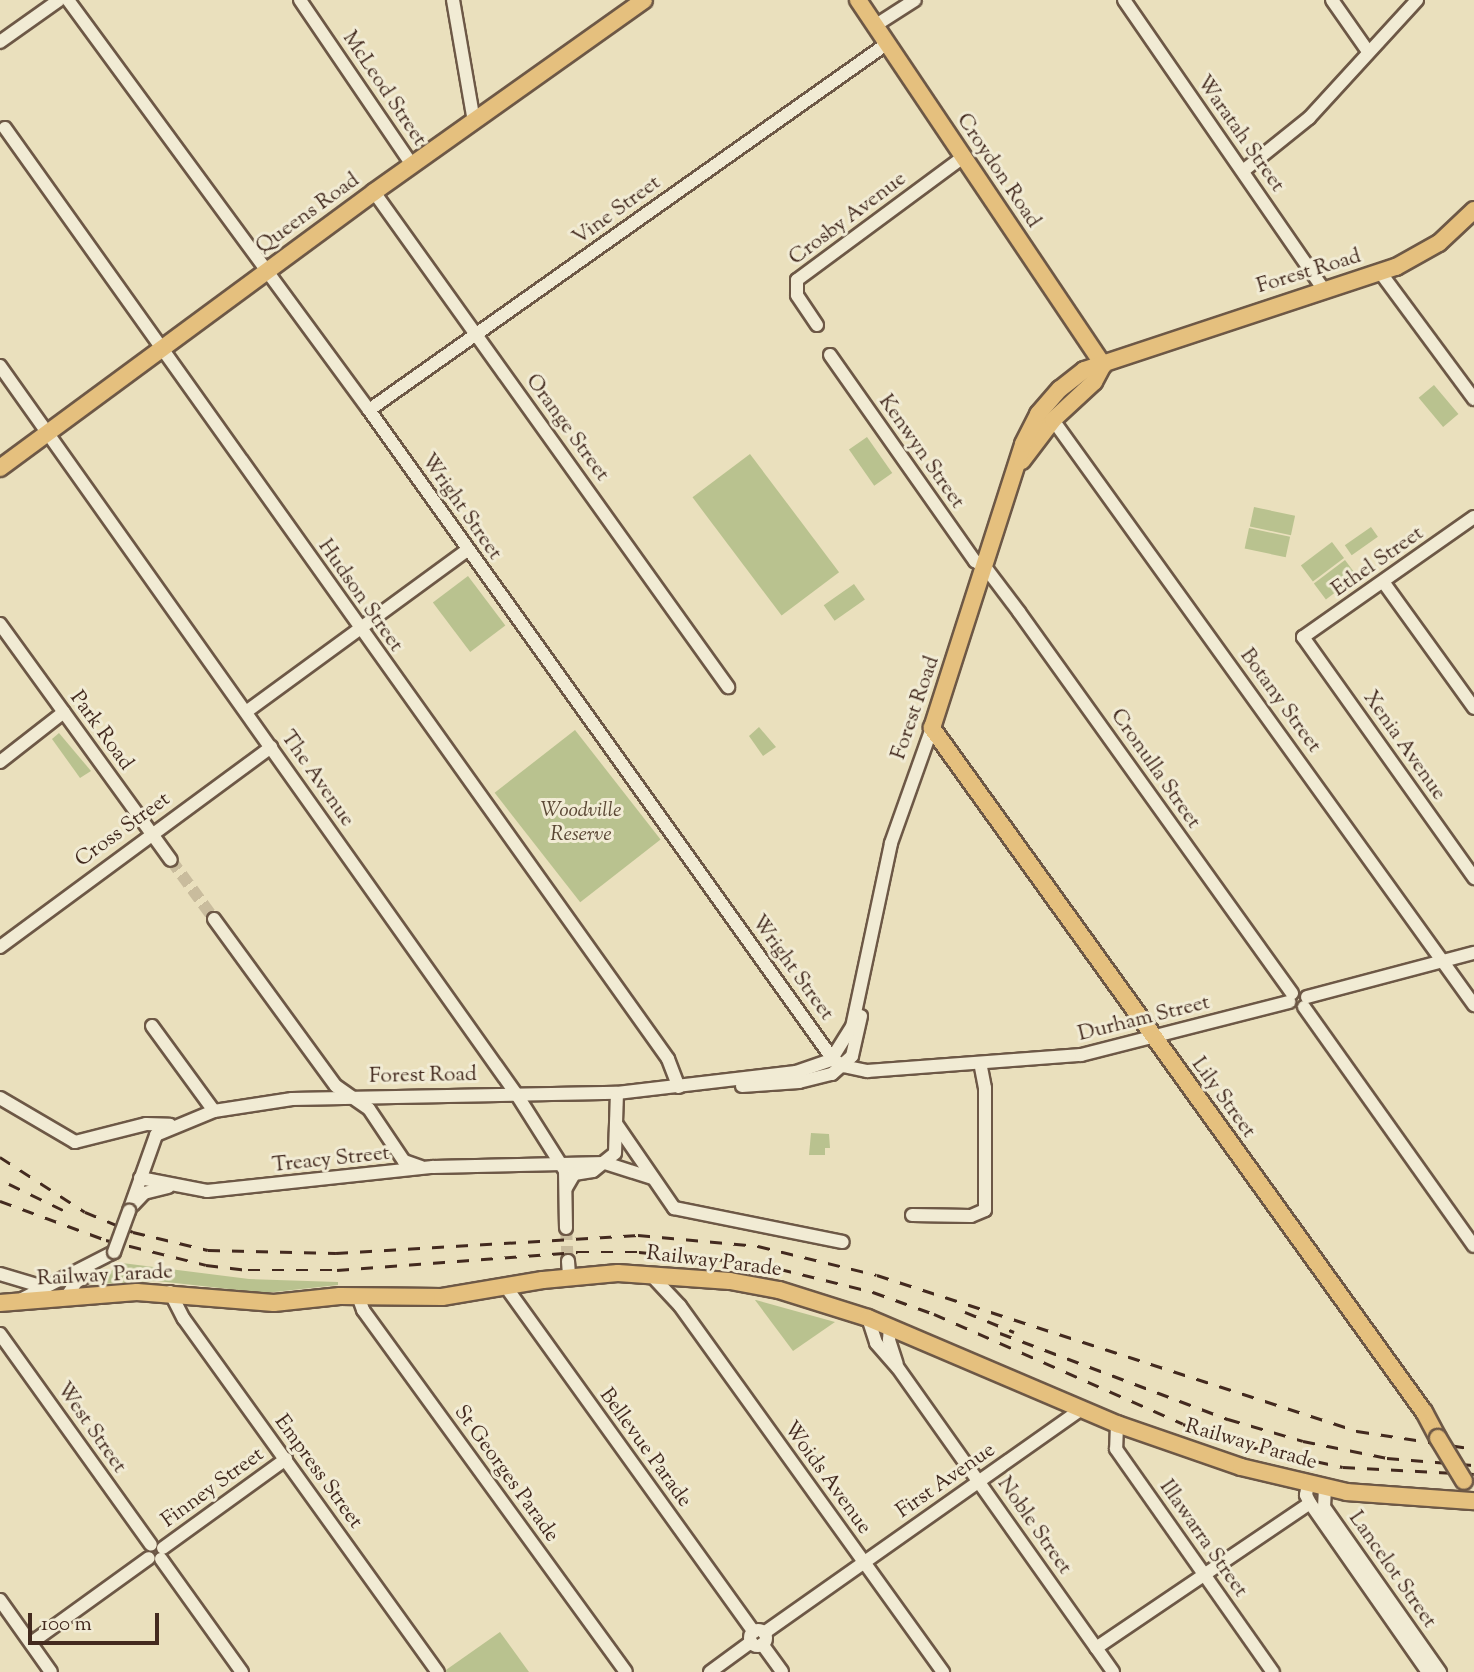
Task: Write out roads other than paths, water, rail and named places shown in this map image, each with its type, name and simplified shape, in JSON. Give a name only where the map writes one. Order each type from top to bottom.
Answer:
[{"type":"main road","name":"Queens Road","points":[[0,468],[374,192],[644,0]]},
{"type":"main road","name":"Croydon Road","points":[[858,0],[1103,365]]},
{"type":"main road","name":"Forest Road","points":[[932,727],[1023,444],[1043,408],[1084,370],[1380,272],[1439,243],[1474,210]]},
{"type":"main road","name":"Forest Road","points":[[1017,469],[1053,420],[1094,382],[1103,365]]},
{"type":"main road","name":"Lily Street","points":[[932,727],[1419,1404],[1474,1498]]},
{"type":"main road","name":"Railway Parade","points":[[8,1302],[67,1296],[170,1292],[274,1303],[358,1296],[442,1297],[506,1287],[569,1269],[678,1275],[779,1290],[868,1318],[1117,1424],[1203,1456],[1308,1484],[1319,1498],[1474,1498]]},
{"type":"street","points":[[0,43],[59,0]]},
{"type":"street","name":"Wright Street","points":[[68,0],[369,410],[819,1039],[836,1054]]},
{"type":"street","name":"McLeod Street","points":[[300,0],[412,165]]},
{"type":"street","points":[[453,0],[474,121]]},
{"type":"street","points":[[876,25],[915,0]]},
{"type":"street","name":"Waratah Street","points":[[1124,0],[1324,290]]},
{"type":"street","points":[[1332,0],[1367,50]]},
{"type":"street","points":[[1243,171],[1309,118],[1367,50],[1418,0]]},
{"type":"street","name":"Vine Street","points":[[369,410],[888,43]]},
{"type":"street","name":"Hudson Street","points":[[5,128],[673,1066],[679,1087]]},
{"type":"street","name":"Crosby Avenue","points":[[817,325],[797,295],[797,280],[963,157]]},
{"type":"street","name":"Orange Street","points":[[374,192],[728,687]]},
{"type":"street","points":[[1380,272],[1474,399]]},
{"type":"street","name":"Kenwyn Street","points":[[830,355],[975,561],[985,567]]},
{"type":"street","name":"The Avenue","points":[[0,366],[517,1095],[562,1165]]},
{"type":"street","name":"Botany Street","points":[[1053,420],[1474,1004]]},
{"type":"street","name":"Ethel Street","points":[[1303,637],[1384,583],[1474,517]]},
{"type":"street","points":[[246,712],[467,550]]},
{"type":"street","name":"Cronulla Street","points":[[985,567],[1290,998]]},
{"type":"street","points":[[1384,583],[1474,708]]},
{"type":"street","name":"Park Road","points":[[0,624],[170,860]]},
{"type":"street","name":"Xenia Avenue","points":[[1303,637],[1474,878]]},
{"type":"street","points":[[0,762],[64,712]]},
{"type":"street","name":"Forest Road","points":[[0,1098],[75,1142],[146,1124],[171,1125],[214,1111],[292,1099],[617,1093],[809,1069],[836,1054],[852,1027],[891,843],[932,727]]},
{"type":"street","name":"Cross Street","points":[[0,947],[151,832],[271,747]]},
{"type":"street","points":[[214,919],[330,1079],[372,1113],[404,1161],[433,1167]]},
{"type":"street","points":[[1305,1002],[1474,953]]},
{"type":"street","name":"Forest Road","points":[[679,1087],[799,1082],[848,1061],[860,1032],[866,965]]},
{"type":"street","points":[[1290,998],[1300,991],[1474,1246]]},
{"type":"street","name":"Durham Street","points":[[836,1054],[848,1061],[881,1071],[1091,1054],[1290,998]]},
{"type":"street","points":[[152,1026],[214,1111]]},
{"type":"street","points":[[912,1214],[971,1216],[985,1210],[985,1088],[980,1063]]},
{"type":"street","points":[[617,1121],[639,1091]]},
{"type":"street","points":[[564,1194],[574,1174],[605,1163],[615,1153],[617,1093]]},
{"type":"street","points":[[617,1121],[670,1204],[685,1212],[843,1242]]},
{"type":"street","points":[[67,1296],[76,1282],[106,1265],[114,1252],[156,1135],[171,1125]]},
{"type":"street","points":[[524,1166],[540,1160],[545,1142]]},
{"type":"street","points":[[625,1168],[637,1152]]},
{"type":"street","name":"Treacy Street","points":[[140,1178],[172,1186],[217,1191],[433,1167],[605,1163],[652,1178]]},
{"type":"street","points":[[562,1165],[566,1228]]},
{"type":"street","points":[[524,1166],[553,1174],[564,1194]]},
{"type":"street","points":[[129,1211],[145,1193],[172,1186]]},
{"type":"street","points":[[8,1302],[114,1252]]},
{"type":"street","points":[[0,1274],[40,1286]]},
{"type":"street","name":"Woids Avenue","points":[[648,1274],[680,1306],[943,1672]]},
{"type":"street","points":[[678,1275],[680,1306]]},
{"type":"street","name":"Bellevue Parade","points":[[506,1287],[782,1672]]},
{"type":"street","name":"Empress Street","points":[[170,1292],[184,1319],[438,1672]]},
{"type":"street","name":"St Georges Parade","points":[[358,1296],[363,1310],[626,1672]]},
{"type":"street","name":"Noble Street","points":[[868,1318],[876,1343],[898,1368],[1113,1672]]},
{"type":"street","name":"Noble Street","points":[[890,1326],[889,1340],[898,1368]]},
{"type":"street","name":"West Street","points":[[0,1334],[242,1672]]},
{"type":"street","name":"First Avenue","points":[[710,1672],[1081,1409]]},
{"type":"street","name":"Illawarra Street","points":[[1117,1424],[1116,1449],[1273,1672]]},
{"type":"street","name":"Finney Street","points":[[31,1643],[286,1459]]},
{"type":"street","points":[[1097,1648],[1319,1498]]},
{"type":"street","name":"Lancelot Street","points":[[1319,1498],[1428,1672]]},
{"type":"street","name":"Lancelot Street","points":[[1319,1498],[1440,1672]]},
{"type":"street","points":[[0,1600],[31,1643],[44,1669]]},
{"type":"tunnel","points":[[171,860],[214,919]]},
{"type":"tunnel","points":[[566,1228],[568,1261]]},
{"type":"railway","points":[[0,1157],[85,1212],[133,1232],[208,1250],[336,1253],[638,1235],[758,1246],[877,1275],[1357,1431],[1474,1449]]},
{"type":"railway","points":[[9,1184],[63,1210]]},
{"type":"railway","points":[[0,1201],[106,1240],[206,1265],[248,1270],[337,1270],[577,1252],[639,1252],[756,1263],[873,1292],[934,1314],[1183,1424],[1246,1446],[1343,1467],[1474,1474]]},
{"type":"railway","points":[[965,1312],[1014,1332]]},
{"type":"railway","points":[[1000,1333],[1228,1419],[1303,1441],[1387,1458],[1473,1465]]},
{"type":"park label","name":"Woodville Reserve","points":[[581,823]]}]
